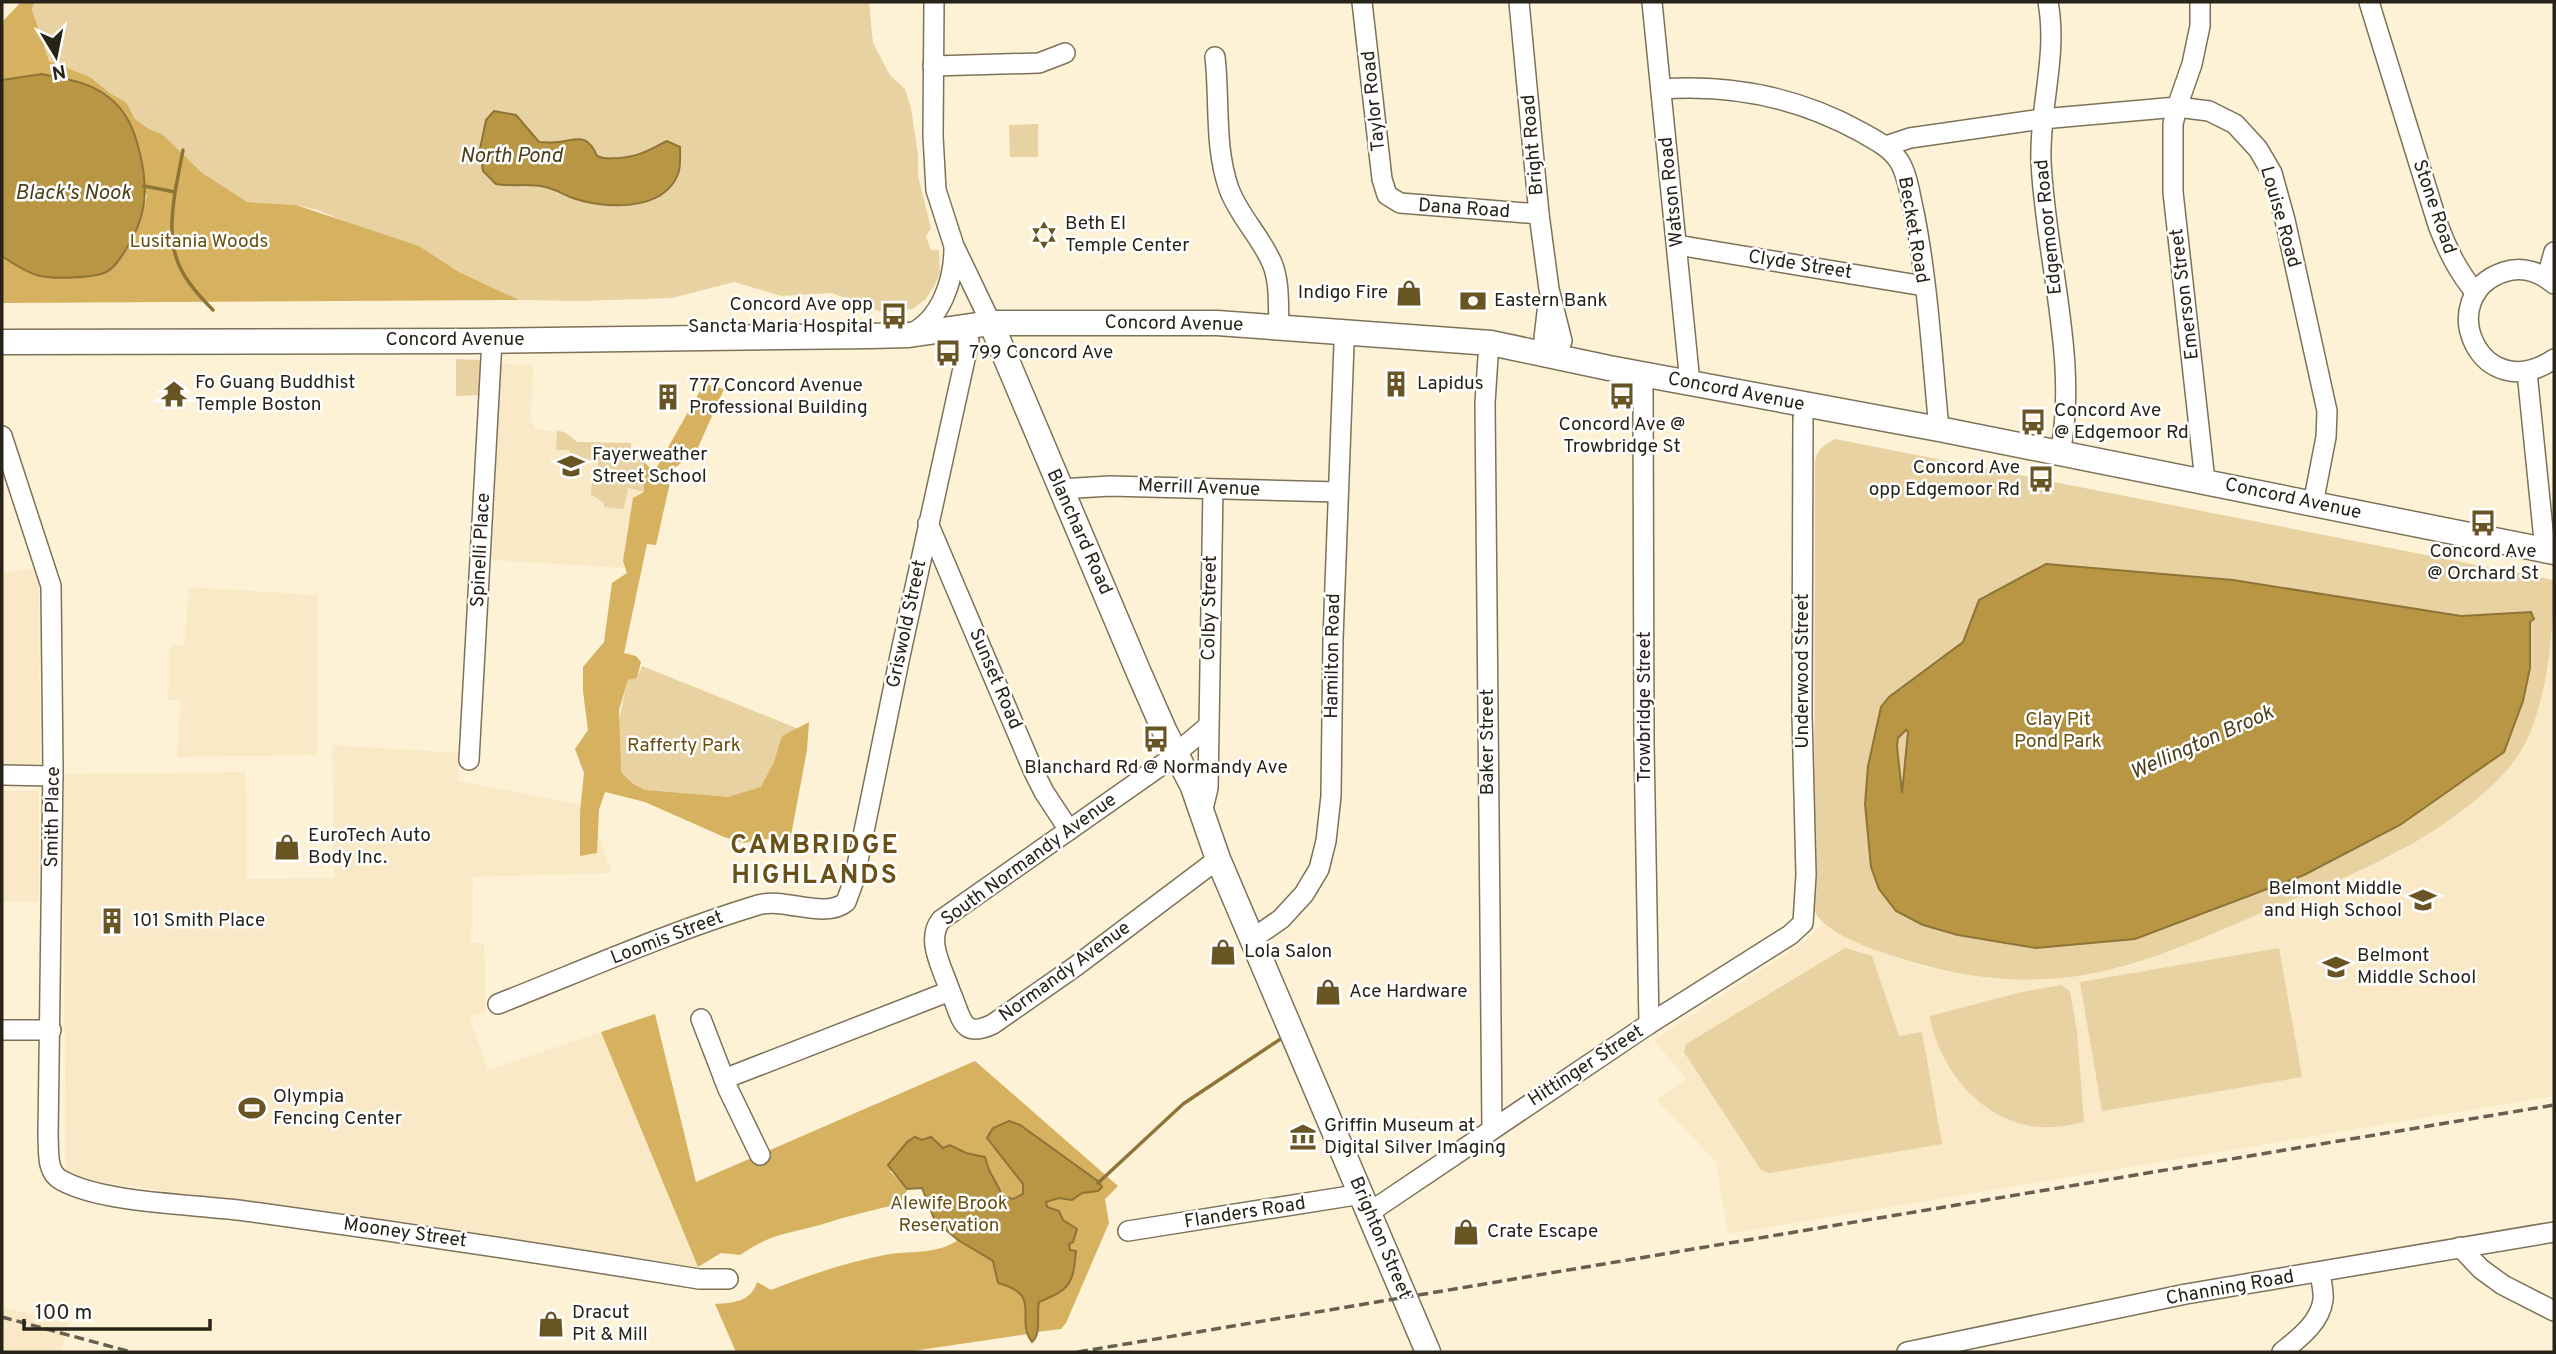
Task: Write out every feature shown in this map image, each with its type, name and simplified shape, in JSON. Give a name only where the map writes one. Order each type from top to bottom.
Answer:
[{"type":"main road","name":"Concord Avenue","points":[[2,342],[492,341],[909,335],[1217,323],[1279,326],[1490,350],[1643,382],[2551,556]]},
{"type":"main road","name":"Concord Avenue","points":[[909,335],[946,341],[969,341],[995,331],[1217,337],[1490,350]]},
{"type":"main road","name":"Blanchard Road","points":[[995,331],[1059,489],[1176,754],[1194,787],[1218,859],[1298,1046]]},
{"type":"main road","name":"Brighton Street","points":[[1298,1046],[1428,1352]]},
{"type":"street","name":"Blanchard Road","points":[[934,2],[934,177],[940,210],[954,246],[995,331]]},
{"type":"street","name":"Taylor Road","points":[[1362,2],[1382,179],[1387,195],[1392,197]]},
{"type":"street","name":"Bright Road","points":[[1519,2],[1539,214],[1549,289],[1544,338],[1553,363]]},
{"type":"street","name":"Watson Road","points":[[1652,2],[1691,390]]},
{"type":"street","name":"Edgemoor Road","points":[[2048,2],[2052,37],[2050,75],[2042,119],[2041,160],[2045,215],[2067,390],[2064,430],[2058,460]]},
{"type":"street","name":"Emerson Street","points":[[2200,2],[2200,26],[2192,64],[2177,107],[2172,133],[2173,192],[2206,489]]},
{"type":"street","name":"Stone Road","points":[[2369,2],[2438,225],[2449,254],[2462,277],[2476,293]]},
{"type":"street","points":[[933,66],[1039,63],[1065,53]]},
{"type":"street","points":[[1214,57],[1221,155],[1229,188],[1238,209],[1272,261],[1277,279],[1279,326]]},
{"type":"street","name":"Becket Road","points":[[1661,89],[1713,88],[1793,102],[1832,116],[1886,146],[1900,162],[1908,185],[1918,233],[1940,437]]},
{"type":"street","name":"Louise Road","points":[[1886,146],[1910,138],[2042,119],[2177,107],[2209,111],[2235,124],[2258,149],[2272,173],[2327,411],[2326,437],[2312,511]]},
{"type":"street","name":"Dana Road","points":[[1392,197],[1400,203],[1435,208],[1539,214]]},
{"type":"street","name":"Clyde Street","points":[[1677,245],[1924,286]]},
{"type":"street","points":[[909,335],[923,328],[933,317],[951,279],[954,246]]},
{"type":"street","points":[[2554,252],[2550,280],[2533,271],[2508,271],[2496,275],[2476,293],[2471,303],[2468,325],[2477,351],[2500,369],[2527,372],[2540,369],[2554,359]]},
{"type":"street","name":"Spinelli Place","points":[[469,760],[492,341]]},
{"type":"street","name":"Griswold Street","points":[[842,905],[846,902],[854,880],[969,341]]},
{"type":"street","name":"Hamilton Road","points":[[1252,939],[1281,919],[1304,894],[1319,869],[1326,841],[1331,796],[1333,639],[1344,344]]},
{"type":"street","name":"Baker Street","points":[[1490,350],[1485,403],[1492,1128]]},
{"type":"street","points":[[2527,372],[2551,556]]},
{"type":"street","name":"Trowbridge Street","points":[[1643,382],[1644,743],[1649,1024]]},
{"type":"street","name":"Underwood Street","points":[[1802,923],[1806,875],[1802,713],[1804,412]]},
{"type":"street","name":"Smith Place","points":[[2,436],[51,586],[53,776],[48,1136],[50,1165],[54,1175],[82,1188]]},
{"type":"street","name":"Merrill Avenue","points":[[1059,489],[1110,486],[1338,492]]},
{"type":"street","name":"Colby Street","points":[[1202,813],[1208,788],[1213,489]]},
{"type":"street","name":"Sunset Road","points":[[929,523],[1044,792],[1069,830]]},
{"type":"street","points":[[1176,754],[1208,727]]},
{"type":"street","name":"South Normandy Avenue","points":[[950,991],[932,938],[941,920],[1176,754]]},
{"type":"street","points":[[2,775],[53,776]]},
{"type":"street","name":"Normandy Avenue","points":[[950,991],[965,1026],[970,1030],[978,1031],[993,1024],[1076,966],[1218,859]]},
{"type":"street","name":"Loomis Street","points":[[498,1004],[704,922],[762,904],[782,902],[809,908],[831,909],[842,905]]},
{"type":"street","name":"Hittinger Street","points":[[1366,1203],[1492,1128],[1790,935],[1802,923]]},
{"type":"street","points":[[724,1079],[950,991]]},
{"type":"street","points":[[701,1019],[724,1079],[760,1155]]},
{"type":"street","points":[[2,1030],[51,1030]]},
{"type":"street","name":"Mooney Street","points":[[82,1188],[138,1199],[441,1238],[699,1279],[728,1279]]},
{"type":"street","name":"Flanders Road","points":[[1128,1231],[1366,1203]]},
{"type":"street","name":"Channing Road","points":[[1907,1352],[2186,1294],[2554,1232]]},
{"type":"street","points":[[2460,1247],[2481,1269],[2503,1285],[2554,1311]]},
{"type":"street","points":[[2282,1352],[2303,1335],[2317,1317],[2323,1301],[2320,1272]]},
{"type":"street","points":[[1995,1335],[2005,1352]]},
{"type":"shaded area","name":"Fayerweather Street School","points":[[533,365],[531,419],[536,429],[566,433],[577,442],[631,443],[631,454],[644,462],[644,506],[625,568],[492,560],[500,366]]},
{"type":"shaded area","points":[[35,568],[39,581],[40,764],[2,765],[2,573]]},
{"type":"shaded area","points":[[189,587],[318,595],[317,755],[177,757],[181,700],[168,700],[170,645],[184,645]]},
{"type":"shaded area","name":"Belmont Middle and High School","points":[[2554,608],[2554,1096],[1728,1234],[1716,1161],[1656,1100],[1686,1079],[1654,1040],[1805,941],[1823,924],[1872,949],[1924,967],[1992,979],[2062,978],[2129,966],[2177,949],[2367,868],[2403,850],[2453,818],[2504,774],[2519,754],[2540,707]]},
{"type":"shaded area","points":[[332,745],[460,753],[458,781],[588,806],[612,873],[473,877],[471,943],[484,943],[486,1012],[469,1017],[488,1070],[601,1032],[698,1267],[66,1177],[62,774],[246,772],[247,879],[334,878]]},
{"type":"shaded area","points":[[2,791],[39,791],[39,902],[2,902]]},
{"type":"shaded area","points":[[2,1307],[68,1323],[61,1352],[2,1352]]},
{"type":"green space","name":"Lusitania Woods","points":[[21,2],[34,2],[32,9],[49,61],[90,77],[126,102],[135,119],[162,134],[202,173],[247,202],[296,205],[419,246],[459,272],[519,300],[2,303],[2,256],[42,276],[78,277],[102,273],[119,261],[126,251],[137,228],[147,195],[42,74],[2,80],[2,22]]},
{"type":"green space","points":[[34,2],[869,2],[873,43],[890,75],[905,89],[911,108],[918,154],[918,176],[931,228],[926,237],[931,250],[939,250],[940,273],[925,300],[912,309],[881,312],[832,293],[782,296],[734,282],[672,298],[519,300],[459,272],[419,246],[374,233],[317,210],[296,205],[247,202],[201,174],[162,134],[135,119],[126,102],[90,77],[49,61],[32,8]]},
{"type":"green space","points":[[1038,124],[1038,157],[1010,157],[1009,125]]},
{"type":"green space","points":[[456,359],[481,360],[480,395],[456,396]]},
{"type":"green space","points":[[704,384],[724,389],[696,452],[673,469],[656,545],[647,544],[624,653],[636,656],[641,662],[637,678],[628,680],[619,710],[621,772],[633,784],[645,790],[728,797],[761,787],[774,762],[782,736],[809,722],[807,750],[790,841],[763,839],[744,843],[724,837],[645,802],[605,792],[599,810],[597,853],[580,856],[580,812],[584,773],[575,749],[588,730],[583,667],[604,642],[612,583],[627,573],[623,561],[633,498],[644,492],[644,462],[654,472]]},
{"type":"green space","points":[[557,430],[577,442],[631,443],[631,454],[644,462],[644,492],[628,488],[624,509],[604,507],[604,503],[591,494],[592,478],[599,477],[598,461],[570,460],[569,450],[556,450]]},
{"type":"green space","name":"Clay Pit Pond Park","points":[[1835,439],[2554,580],[2547,670],[2529,736],[2514,761],[2491,787],[2423,837],[2344,878],[2188,944],[2138,962],[2061,978],[1993,978],[1905,960],[1866,946],[1825,924],[1814,910],[1815,462],[1822,448]]},
{"type":"green space","name":"Rafferty Park","points":[[642,666],[806,732],[744,818],[666,802],[609,776],[628,680],[637,678]]},
{"type":"green space","points":[[1845,948],[1872,956],[1899,1036],[1922,1032],[1942,1144],[1769,1173],[1761,1170],[1684,1052],[1686,1044]]},
{"type":"green space","points":[[2279,948],[2302,1077],[2102,1111],[2080,982]]},
{"type":"green space","points":[[2061,985],[2070,991],[2077,1032],[2084,1122],[2052,1127],[2029,1126],[1989,1109],[1971,1094],[1944,1058],[1930,1016],[2022,992]]},
{"type":"green space","points":[[655,1014],[696,1182],[975,1061],[1118,1186],[1105,1199],[1109,1223],[1066,1323],[1061,1329],[1037,1332],[1036,1314],[1039,1302],[1057,1293],[1067,1284],[1073,1271],[1076,1252],[1070,1250],[1069,1244],[1077,1229],[1063,1220],[1059,1211],[1047,1207],[1046,1202],[1059,1198],[1072,1200],[1082,1193],[1090,1193],[1099,1182],[1020,1125],[987,1138],[1023,1184],[1023,1194],[1013,1199],[999,1187],[985,1157],[966,1153],[950,1145],[943,1148],[935,1142],[890,1171],[907,1189],[904,1203],[778,1236],[740,1255],[721,1253],[698,1267],[601,1032]]},
{"type":"green space","points":[[958,1240],[993,1261],[998,1283],[1021,1295],[1026,1308],[1028,1334],[906,1352],[736,1352],[715,1304],[735,1302],[746,1297],[757,1282],[771,1290],[860,1260],[934,1250]]},
{"type":"water","name":"Black's Nook","points":[[42,74],[67,79],[100,91],[120,108],[136,138],[143,167],[144,204],[132,239],[113,267],[104,273],[72,278],[40,276],[2,256],[2,80]]},
{"type":"water","name":"North Pond","points":[[494,111],[516,115],[539,142],[585,140],[597,156],[603,158],[633,156],[667,141],[680,147],[678,174],[670,187],[659,196],[630,205],[583,201],[539,186],[496,184],[483,171],[480,149],[486,120]]},
{"type":"water","name":"Clay Pit Pond Park","points":[[2046,564],[2233,580],[2461,616],[2531,612],[2534,619],[2530,622],[2530,668],[2523,701],[2504,752],[2400,825],[2304,875],[2135,939],[2036,948],[1958,935],[1923,925],[1896,911],[1879,889],[1871,867],[1865,804],[1868,766],[1881,707],[1889,697],[1963,642],[1979,600]],"holes":[[[1906,730],[1908,732],[1902,793],[1897,746],[1898,738]]]},
{"type":"water","points":[[1009,1121],[1020,1125],[1099,1182],[1102,1187],[1098,1191],[1082,1193],[1072,1200],[1059,1198],[1046,1202],[1047,1207],[1059,1211],[1063,1220],[1077,1229],[1073,1242],[1069,1244],[1070,1250],[1076,1251],[1068,1284],[1064,1289],[1039,1302],[1038,1329],[1032,1342],[1027,1333],[1026,1308],[1020,1294],[998,1283],[993,1261],[958,1240],[935,1221],[922,1188],[907,1189],[888,1165],[907,1142],[915,1137],[922,1140],[931,1137],[943,1148],[950,1145],[966,1153],[985,1157],[1003,1196],[1013,1199],[1023,1194],[1023,1184],[987,1138],[993,1128]]},
{"type":"waterway","points":[[175,192],[183,150]]},
{"type":"waterway","points":[[144,186],[175,192],[172,228],[176,257],[189,283],[213,310]]},
{"type":"waterway","name":"Wellington Brook","points":[[1098,1183],[1183,1104],[1282,1038]]},
{"type":"railway","points":[[1078,1352],[2554,1105]]},
{"type":"railway","points":[[2,1317],[131,1352]]},
{"type":"place","name":"Beth El Temple Center","points":[[1044,235]]},
{"type":"place","name":"Indigo Fire","points":[[1409,293]]},
{"type":"place","name":"Eastern Bank","points":[[1473,301]]},
{"type":"place","name":"Concord Ave opp Sancta Maria Hospital","points":[[894,316]]},
{"type":"place","name":"799 Concord Ave","points":[[948,353]]},
{"type":"place","name":"Lapidus","points":[[1396,384]]},
{"type":"place","name":"Fo Guang Buddhist Temple Boston","points":[[174,394]]},
{"type":"place","name":"Concord Ave @ Trowbridge St","points":[[1622,396]]},
{"type":"place","name":"777 Concord Avenue Professional Building","points":[[668,397]]},
{"type":"place","name":"Concord Ave @ Edgemoor Rd","points":[[2033,422]]},
{"type":"place","name":"Fayerweather Street School","points":[[571,466]]},
{"type":"place","name":"Concord Ave opp Edgemoor Rd","points":[[2041,479]]},
{"type":"place","name":"Concord Ave @ Orchard St","points":[[2483,523]]},
{"type":"place","name":"Blanchard Rd @ Normandy Ave","points":[[1156,739]]},
{"type":"place","name":"EuroTech Auto Body Inc.","points":[[287,847]]},
{"type":"place","name":"Belmont Middle and High School","points":[[2423,900]]},
{"type":"place","name":"101 Smith Place","points":[[112,921]]},
{"type":"place","name":"Lola Salon","points":[[1223,952]]},
{"type":"place","name":"Belmont Middle School","points":[[2336,967]]},
{"type":"place","name":"Ace Hardware","points":[[1328,992]]},
{"type":"place","name":"Olympia Fencing Center","points":[[252,1108]]},
{"type":"place","name":"Griffin Museum at Digital Silver Imaging","points":[[1303,1137]]},
{"type":"place","name":"Crate Escape","points":[[1466,1232]]},
{"type":"place","name":"Dracut Pit & Mill","points":[[551,1324]]},
{"type":"district","name":"CAMBRIDGE HIGHLANDS","points":[[815,861]]},
{"type":"park label","name":"Alewife Brook Reservation","points":[[949,1215]]}]
